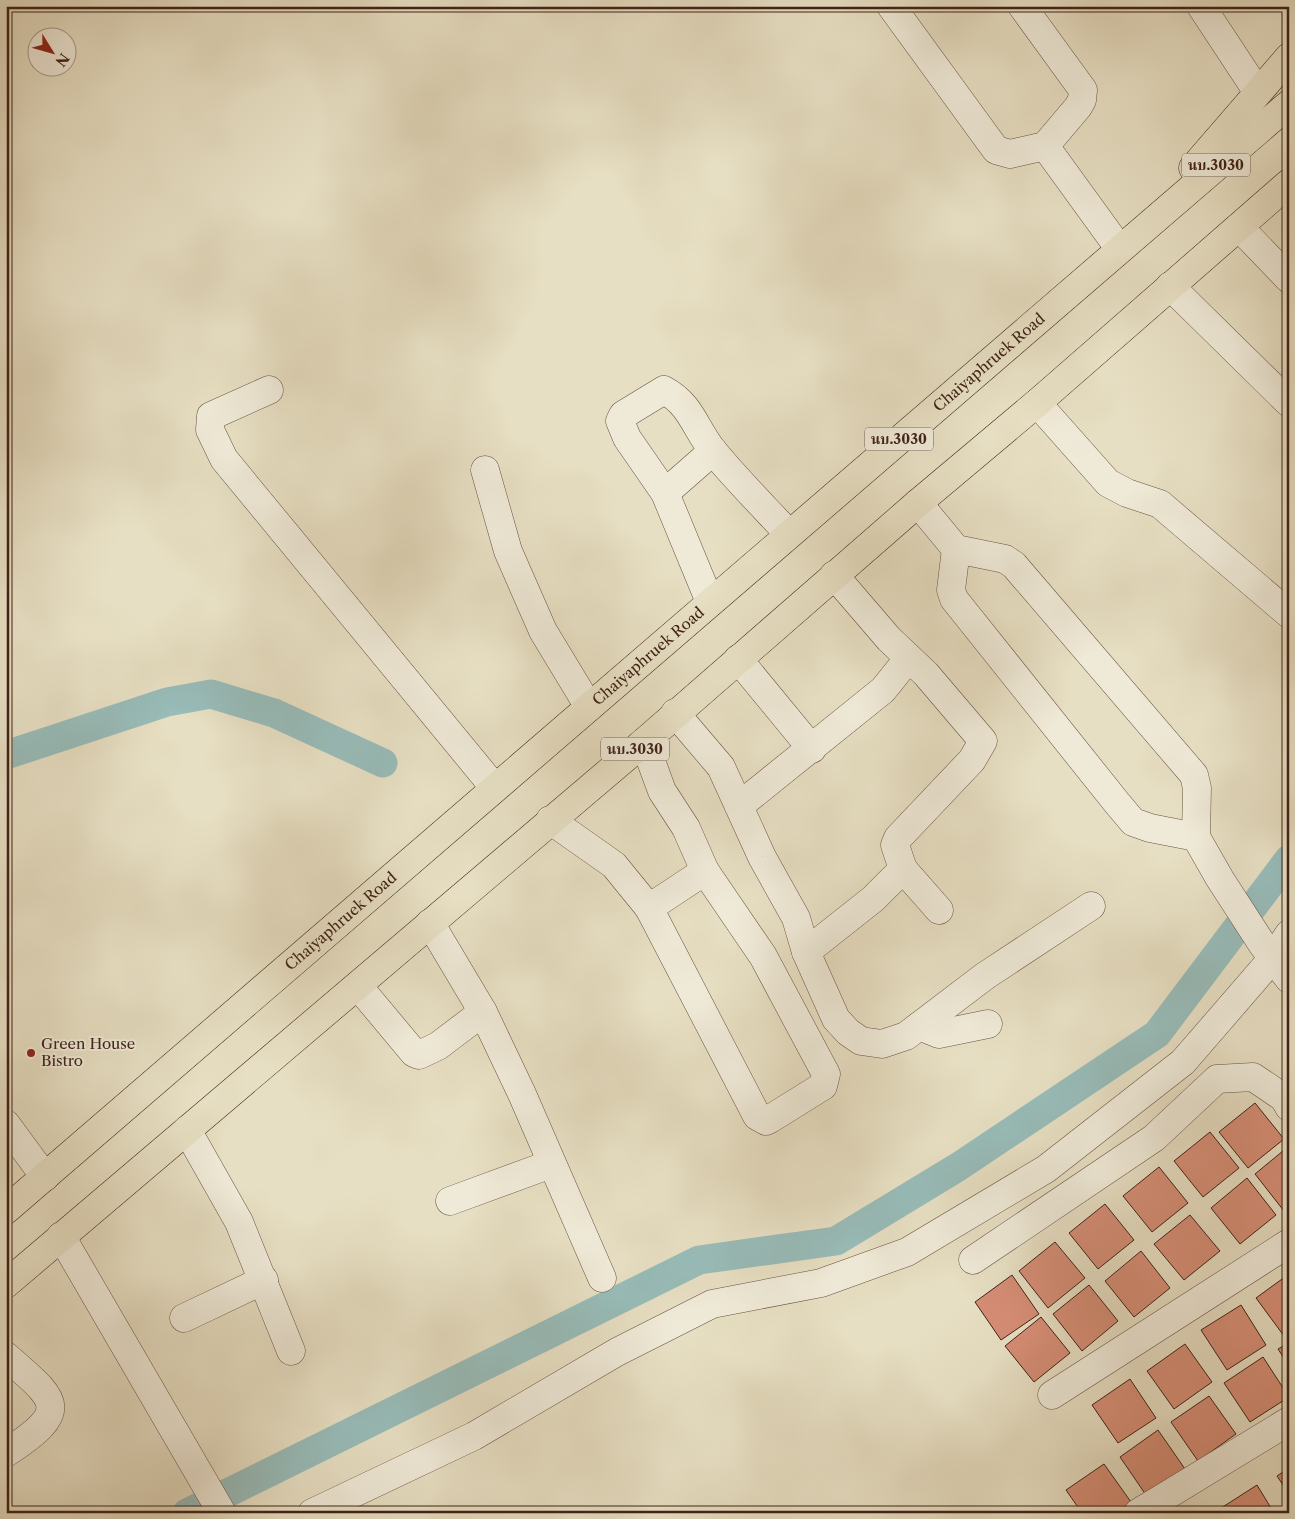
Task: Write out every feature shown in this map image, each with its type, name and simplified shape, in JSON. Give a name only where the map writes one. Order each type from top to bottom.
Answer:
[{"type":"main road","points":[[1144,227],[1257,91],[1289,57]]},
{"type":"main road","name":"Chaiyaphruek Road","points":[[6,1210],[1119,248],[1289,104]]},
{"type":"main road","name":"นบ.3030","points":[[6,1284],[644,742],[834,575],[1037,403],[1289,183]]},
{"type":"main road","points":[[1260,208],[1289,192]]},
{"type":"street","points":[[891,6],[996,150],[1010,154],[1045,146],[1078,107],[1082,100],[1083,90],[1022,6]]},
{"type":"street","points":[[1201,6],[1257,91]]},
{"type":"street","points":[[1045,146],[1119,248]]},
{"type":"street","points":[[1239,227],[1289,279]]},
{"type":"street","points":[[1170,286],[1289,403]]},
{"type":"street","points":[[269,390],[211,416],[210,430],[224,459],[494,787]]},
{"type":"street","points":[[710,602],[665,493],[627,438],[620,422],[623,415],[664,390],[678,397],[692,415],[713,451],[789,534]]},
{"type":"street","points":[[1037,403],[1108,483],[1126,493],[1160,504],[1289,614]]},
{"type":"street","points":[[665,493],[713,451]]},
{"type":"street","points":[[485,470],[508,550],[543,631],[589,707]]},
{"type":"street","points":[[918,503],[956,549],[1005,559],[1014,565],[1194,775],[1197,788],[1196,837],[1220,879],[1275,960]]},
{"type":"street","points":[[956,549],[952,590],[954,599],[1117,803],[1133,822],[1150,828],[1196,837]]},
{"type":"street","points":[[834,575],[908,659],[926,674],[983,741],[972,760],[898,838],[895,846],[903,869],[939,910]]},
{"type":"street","points":[[738,659],[812,749]]},
{"type":"street","points":[[739,806],[883,690],[908,659]]},
{"type":"street","points":[[675,713],[721,767],[762,857],[796,918],[806,952],[836,1019],[848,1032],[861,1041],[882,1044],[906,1036],[985,976],[1091,906]]},
{"type":"street","points":[[550,820],[614,865],[649,908],[757,1116],[763,1120],[770,1119],[823,1086],[826,1074],[764,956],[705,870],[686,828],[662,790],[644,742]]},
{"type":"street","points":[[806,952],[873,899],[903,869]]},
{"type":"street","points":[[649,908],[705,870]]},
{"type":"street","points":[[430,923],[483,1012],[522,1094],[602,1278]]},
{"type":"street","points":[[312,1513],[474,1436],[617,1352],[712,1304],[821,1283],[907,1252],[1046,1169],[1183,1062],[1275,960],[1289,934]]},
{"type":"street","points":[[358,986],[414,1053],[419,1055],[438,1046],[483,1012]]},
{"type":"street","points":[[919,1026],[939,1034],[988,1024]]},
{"type":"street","points":[[973,1260],[1154,1138],[1217,1079],[1253,1077],[1284,1098],[1289,1107]]},
{"type":"street","points":[[6,1124],[45,1177]]},
{"type":"street","points":[[187,1130],[239,1222],[264,1280],[290,1351]]},
{"type":"street","points":[[450,1201],[551,1164]]},
{"type":"street","points":[[61,1236],[222,1513]]},
{"type":"street","points":[[1052,1395],[1289,1243]]},
{"type":"street","points":[[184,1318],[264,1280]]},
{"type":"street","points":[[6,1356],[44,1389],[50,1398],[51,1412],[48,1419],[22,1442],[6,1453]]},
{"type":"street","points":[[1138,1513],[1289,1421]]},
{"type":"building","points":[[1255,1103],[1284,1139],[1248,1168],[1219,1132]]},
{"type":"building","points":[[1210,1132],[1239,1168],[1203,1197],[1174,1161]]},
{"type":"building","points":[[1289,1146],[1289,1207],[1284,1211],[1255,1174]]},
{"type":"building","points":[[1159,1167],[1188,1203],[1152,1232],[1123,1196]]},
{"type":"building","points":[[1247,1178],[1276,1215],[1240,1244],[1211,1208]]},
{"type":"building","points":[[1105,1204],[1134,1240],[1098,1269],[1069,1233]]},
{"type":"building","points":[[1190,1215],[1220,1251],[1184,1280],[1154,1244]]},
{"type":"building","points":[[1055,1242],[1085,1278],[1048,1308],[1019,1271]]},
{"type":"building","points":[[1141,1251],[1170,1288],[1134,1317],[1105,1281]]},
{"type":"building","points":[[1289,1274],[1289,1332],[1284,1336],[1256,1298]]},
{"type":"building","points":[[1012,1275],[1039,1314],[1001,1340],[975,1302]]},
{"type":"building","points":[[1089,1285],[1118,1321],[1082,1351],[1053,1314]]},
{"type":"building","points":[[1241,1305],[1266,1345],[1227,1370],[1201,1330]]},
{"type":"building","points":[[1041,1317],[1070,1353],[1034,1382],[1005,1346]]},
{"type":"building","points":[[1289,1343],[1289,1366],[1278,1349]]},
{"type":"building","points":[[1185,1344],[1212,1382],[1174,1409],[1147,1371]]},
{"type":"building","points":[[1263,1357],[1289,1397],[1250,1422],[1224,1383]]},
{"type":"building","points":[[1130,1379],[1156,1418],[1118,1443],[1092,1405]]},
{"type":"building","points":[[1209,1396],[1236,1434],[1198,1461],[1171,1422]]},
{"type":"building","points":[[1158,1430],[1185,1469],[1146,1495],[1120,1457]]},
{"type":"building","points":[[1104,1464],[1131,1502],[1116,1513],[1082,1513],[1066,1490]]},
{"type":"building","points":[[1289,1468],[1289,1494],[1277,1476]]},
{"type":"building","points":[[1257,1485],[1274,1513],[1220,1513],[1218,1510]]},
{"type":"waterway","points":[[6,755],[167,702],[211,694],[274,713],[383,763]]},
{"type":"waterway","points":[[187,1513],[699,1260],[836,1241],[958,1167],[1157,1034],[1289,859]]},
{"type":"place","name":"Green House Bistro","points":[[31,1053]]}]
